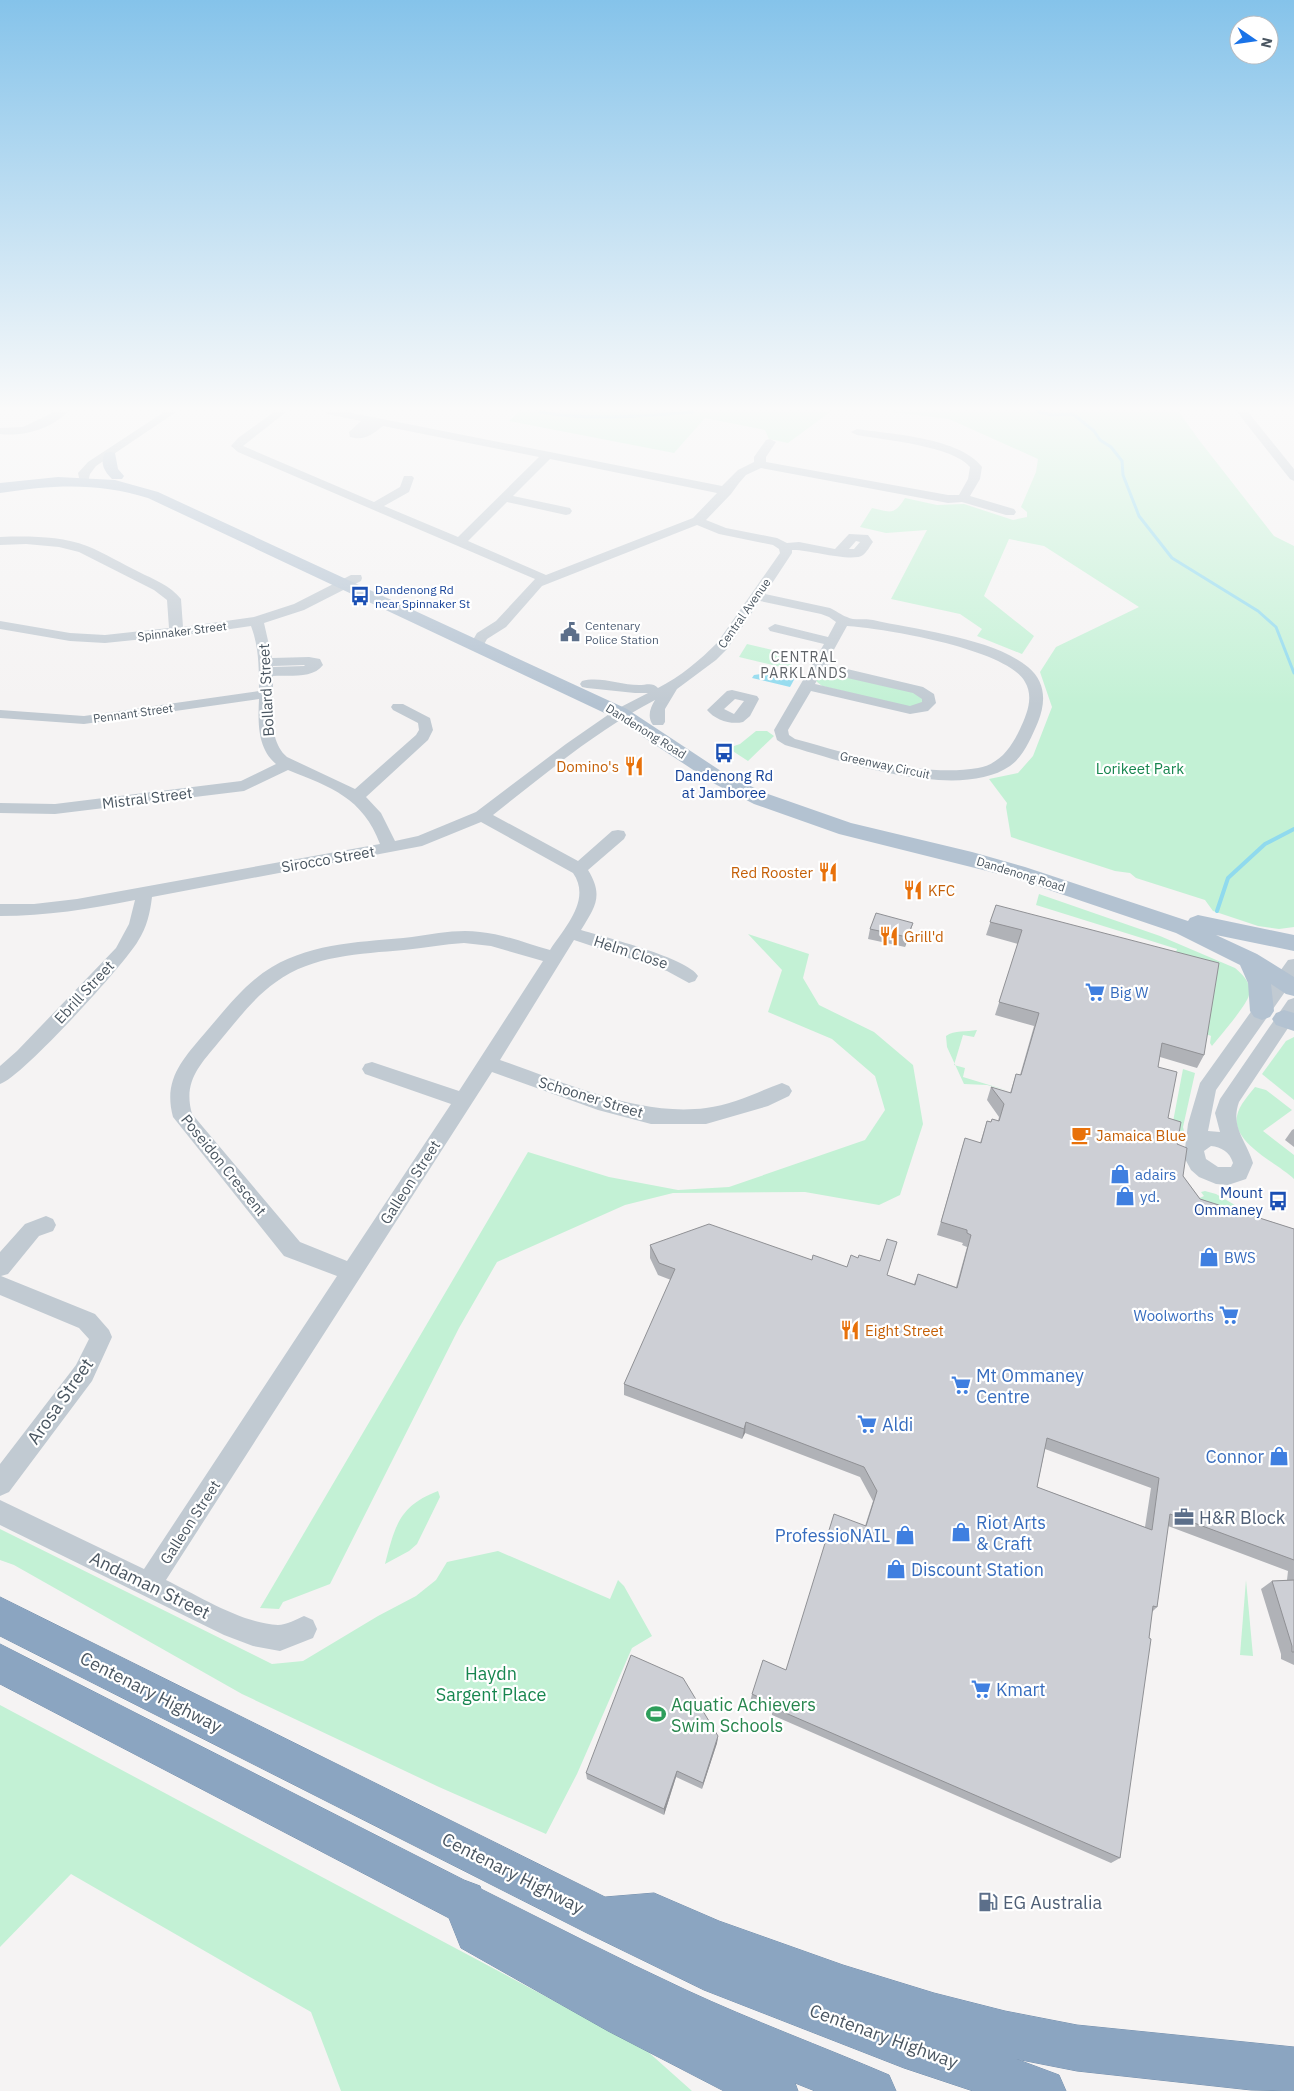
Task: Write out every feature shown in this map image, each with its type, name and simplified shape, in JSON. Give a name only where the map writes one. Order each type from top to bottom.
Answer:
[{"type":"highway","name":"Centenary Highway","points":[[0,1616],[602,1918],[720,1974],[807,2009],[1043,2091]]},
{"type":"highway","points":[[0,1663],[290,1814],[670,2006],[772,2051],[873,2091]]},
{"type":"highway","points":[[465,1902],[476,1933],[601,2004],[710,2061],[775,2091]]},
{"type":"highway","points":[[602,1918],[654,1915],[717,1942],[843,1987],[934,2016],[1004,2034],[1077,2048],[1294,2070]]},
{"type":"main road","name":"Dandenong Road","points":[[187,510],[486,641],[658,722],[708,756],[754,780],[808,803],[849,816],[1012,856],[1159,906],[1274,957],[1291,974]]},
{"type":"main road","name":"Dandenong Road","points":[[202,510],[351,581]]},
{"type":"main road","name":"Dandenong Road","points":[[486,641],[540,660],[587,684],[627,708],[720,779],[761,799],[846,830],[972,859],[1018,872],[1184,928],[1250,960],[1291,974]]},
{"type":"main road","points":[[1198,922],[1294,943]]},
{"type":"main road","points":[[1250,960],[1259,983],[1262,1011]]},
{"type":"street","points":[[380,510],[544,579]]},
{"type":"street","points":[[460,542],[493,510]]},
{"type":"street","points":[[559,510],[566,511]]},
{"type":"street","points":[[486,641],[496,637],[500,624],[537,583],[697,521],[711,510]]},
{"type":"street","points":[[1002,510],[1010,512]]},
{"type":"street","points":[[697,521],[723,530],[777,542],[785,547],[798,546],[838,553]]},
{"type":"street","points":[[0,541],[60,542],[83,549],[159,587],[174,599],[176,631]]},
{"type":"street","name":"Central Avenue","points":[[627,708],[674,684],[711,657],[722,646],[786,553],[785,547]]},
{"type":"street","name":"Spinnaker Street","points":[[0,625],[70,637],[105,639],[176,631],[256,620],[299,606],[351,581]]},
{"type":"street","name":"Greenway Circuit","points":[[757,596],[832,614],[839,617],[843,622]]},
{"type":"street","name":"Bollard Street","points":[[256,620],[262,634],[266,667],[268,743],[276,756],[288,764],[357,796],[374,814],[384,829],[389,848]]},
{"type":"street","name":"Greenway Circuit","points":[[843,622],[863,622],[978,648],[1004,656],[1023,670],[1036,690],[1038,705],[1017,752],[1002,765],[983,772],[953,777],[908,772],[790,742],[782,737],[781,730],[819,667],[843,622]]},
{"type":"street","points":[[770,627],[833,642]]},
{"type":"street","points":[[807,686],[910,710],[923,708],[929,704],[929,697],[918,690],[819,667]]},
{"type":"street","name":"Central Avenue","points":[[627,708],[651,688],[689,672]]},
{"type":"street","points":[[587,684],[604,684],[640,690],[651,688]]},
{"type":"street","name":"Central Avenue","points":[[658,722],[655,714],[657,708],[674,684]]},
{"type":"street","name":"Pennant Street","points":[[0,714],[84,720],[266,694]]},
{"type":"street","points":[[357,796],[423,737],[426,730],[425,721],[398,707]]},
{"type":"street","name":"Sirocco Street","points":[[2,913],[77,905],[144,894],[422,841],[482,816],[571,747],[627,708]]},
{"type":"street","name":"Mistral Street","points":[[0,808],[55,809],[244,786],[288,764]]},
{"type":"street","points":[[482,816],[579,869],[618,835]]},
{"type":"street","name":"Galleon Street","points":[[149,1584],[571,933],[587,906],[590,892],[586,878],[579,869]]},
{"type":"street","name":"Ebrill Street","points":[[0,1077],[24,1056],[122,952],[140,923],[144,894]]},
{"type":"street","name":"Helm Close","points":[[571,933],[673,966],[689,976]]},
{"type":"street","name":"Poseidon Crescent","points":[[352,1272],[292,1249],[183,1117],[179,1105],[178,1091],[183,1076],[191,1063],[250,993],[265,980],[279,970],[328,952],[459,937],[483,938],[555,958]]},
{"type":"street","points":[[1198,1142],[1212,1138],[1226,1141],[1242,1157],[1242,1168],[1233,1176],[1226,1178],[1211,1174],[1198,1165],[1193,1153],[1198,1142],[1198,1124],[1207,1088],[1291,974]]},
{"type":"street","points":[[1233,1146],[1225,1113],[1230,1098],[1291,1015]]},
{"type":"street","name":"Schooner Street","points":[[488,1063],[598,1102],[651,1116],[706,1116],[762,1101],[782,1090]]},
{"type":"street","points":[[372,1069],[463,1100]]},
{"type":"street","points":[[0,1267],[32,1230],[46,1224]]},
{"type":"street","name":"Arosa Street","points":[[0,1285],[87,1321],[101,1337],[84,1373],[0,1484]]},
{"type":"street","name":"Andaman Street","points":[[0,1512],[233,1626],[254,1633],[280,1638],[304,1629]]},
{"type":"green space","name":"Lorikeet Park","points":[[871,510],[981,510],[1013,520],[1027,517],[1027,512],[1024,510],[1253,510],[1274,536],[1294,546],[1294,927],[1279,929],[1258,926],[1213,911],[1205,900],[1136,878],[1130,873],[1115,871],[1011,837],[1007,803],[989,779],[1018,773],[1033,756],[1052,707],[1040,672],[1056,647],[1139,607],[1044,546],[1009,539],[984,596],[1034,636],[1022,654],[977,636],[982,629],[960,614],[891,599],[927,530],[886,533],[860,527]]},
{"type":"green space","points":[[747,644],[797,656],[789,669],[739,657]]},
{"type":"green space","points":[[825,672],[916,692],[923,697],[922,704],[909,707],[822,686],[816,681],[818,675]]},
{"type":"green space","points":[[756,731],[767,731],[774,736],[748,761],[728,748],[740,744]]},
{"type":"green space","points":[[1039,894],[1160,936],[1235,968],[1244,976],[1248,983],[1250,991],[1247,1000],[1239,1013],[1212,1046],[1210,1043],[1211,1036],[1204,1033],[1172,965],[1177,949],[1036,905]]},
{"type":"green space","points":[[748,934],[809,954],[803,978],[819,1005],[874,1032],[913,1065],[923,1124],[900,1195],[879,1205],[805,1192],[673,1193],[625,1205],[497,1262],[459,1328],[330,1584],[283,1602],[279,1609],[260,1608],[528,1152],[609,1177],[678,1190],[729,1187],[865,1140],[885,1110],[875,1076],[832,1039],[768,1012],[782,970]]},
{"type":"green space","points":[[977,1030],[974,1037],[963,1035],[955,1063],[947,1047],[946,1036],[957,1032]]},
{"type":"green space","points":[[1294,1037],[1294,1100],[1262,1074],[1286,1041]]},
{"type":"green space","points":[[955,1065],[965,1068],[963,1077],[1009,1091],[987,1085],[964,1084]]},
{"type":"green space","points":[[1183,1069],[1195,1073],[1183,1127],[1185,1136],[1179,1140],[1175,1139],[1172,1127]]},
{"type":"green space","points":[[1255,1087],[1266,1090],[1292,1110],[1263,1131],[1294,1155],[1294,1179],[1248,1143],[1241,1135],[1237,1126],[1237,1116],[1240,1108]]},
{"type":"green space","points":[[1205,1191],[1216,1194],[1252,1215],[1242,1221],[1189,1203],[1204,1196],[1201,1192]]},
{"type":"green space","points":[[438,1491],[440,1497],[417,1544],[409,1551],[385,1564],[392,1539],[401,1519],[415,1503]]},
{"type":"green space","name":"Haydn Sargent Place","points":[[0,1529],[272,1664],[303,1661],[378,1616],[416,1596],[436,1580],[447,1562],[498,1551],[610,1599],[618,1580],[624,1586],[652,1636],[632,1648],[577,1774],[546,1834],[439,1787],[242,1694],[14,1565],[0,1560]]},
{"type":"green space","points":[[1246,1580],[1253,1656],[1240,1655]]},
{"type":"green space","points":[[0,1705],[646,2050],[692,2091],[341,2091],[311,2012],[71,1874],[0,1947]]},
{"type":"water","points":[[761,674],[795,678],[790,687],[752,678],[754,675]]},
{"type":"building","name":"Mt Ommaney Centre","points":[[996,905],[1219,963],[1204,1055],[1162,1043],[1158,1067],[1177,1072],[1168,1118],[1181,1122],[1177,1144],[1187,1148],[1183,1176],[1200,1199],[1294,1229],[1294,1560],[1170,1514],[1157,1607],[1153,1606],[1149,1638],[1151,1639],[1120,1858],[774,1708],[775,1705],[752,1694],[763,1660],[786,1670],[834,1514],[866,1526],[877,1491],[864,1467],[746,1422],[744,1429],[624,1384],[675,1269],[659,1263],[650,1245],[709,1224],[812,1260],[813,1255],[847,1267],[851,1255],[858,1258],[859,1255],[880,1261],[887,1239],[897,1242],[887,1275],[915,1285],[918,1274],[957,1288],[971,1235],[967,1233],[967,1230],[941,1222],[965,1138],[981,1143],[987,1121],[991,1122],[992,1119],[999,1121],[1004,1104],[991,1087],[1011,1093],[1016,1074],[1021,1075],[1039,1013],[999,1002],[1022,930],[990,922]],"holes":[[[1047,1438],[1159,1478],[1152,1530],[1037,1487]]]},
{"type":"building","points":[[876,913],[913,923],[907,937],[870,929]]},
{"type":"building","points":[[1294,1580],[1294,1652],[1292,1652],[1292,1646],[1272,1581]]},
{"type":"building","name":"Aquatic Achievers Swim Schools","points":[[631,1655],[683,1678],[718,1736],[703,1783],[677,1771],[664,1809],[586,1773]]},
{"type":"waterway","points":[[1136,510],[1139,516],[1172,558],[1258,611],[1276,627],[1294,673]]},
{"type":"waterway","points":[[1217,911],[1228,878],[1265,844],[1294,829]]},
{"type":"place","name":"Dandenong Rd near Spinnaker St","points":[[360,596]]},
{"type":"place","name":"Centenary Police Station","points":[[570,632]]},
{"type":"place","name":"Dandenong Rd at Jamboree","points":[[724,753]]},
{"type":"place","name":"Domino's","points":[[634,766]]},
{"type":"place","name":"Red Rooster","points":[[828,872]]},
{"type":"place","name":"KFC","points":[[913,890]]},
{"type":"place","name":"Grill'd","points":[[889,936]]},
{"type":"place","name":"Big W","points":[[1095,992]]},
{"type":"place","name":"Jamaica Blue","points":[[1081,1135]]},
{"type":"place","name":"adairs","points":[[1120,1174]]},
{"type":"place","name":"yd.","points":[[1125,1196]]},
{"type":"place","name":"Mount Ommaney","points":[[1278,1201]]},
{"type":"place","name":"BWS","points":[[1209,1257]]},
{"type":"place","name":"Woolworths","points":[[1229,1315]]},
{"type":"place","name":"Eight Street","points":[[850,1330]]},
{"type":"place","name":"Mt Ommaney Centre","points":[[961,1385]]},
{"type":"place","name":"Aldi","points":[[867,1424]]},
{"type":"place","name":"Connor","points":[[1279,1456]]},
{"type":"place","name":"H&R Block","points":[[1184,1517]]},
{"type":"place","name":"Riot Arts & Craft","points":[[961,1532]]},
{"type":"place","name":"ProfessioNAIL","points":[[905,1535]]},
{"type":"place","name":"Discount Station","points":[[896,1569]]},
{"type":"place","name":"Kmart","points":[[981,1689]]},
{"type":"place","name":"Aquatic Achievers Swim Schools","points":[[656,1714]]},
{"type":"place","name":"EG Australia","points":[[988,1902]]},
{"type":"district","name":"CENTRAL PARKLANDS","points":[[804,666]]}]
